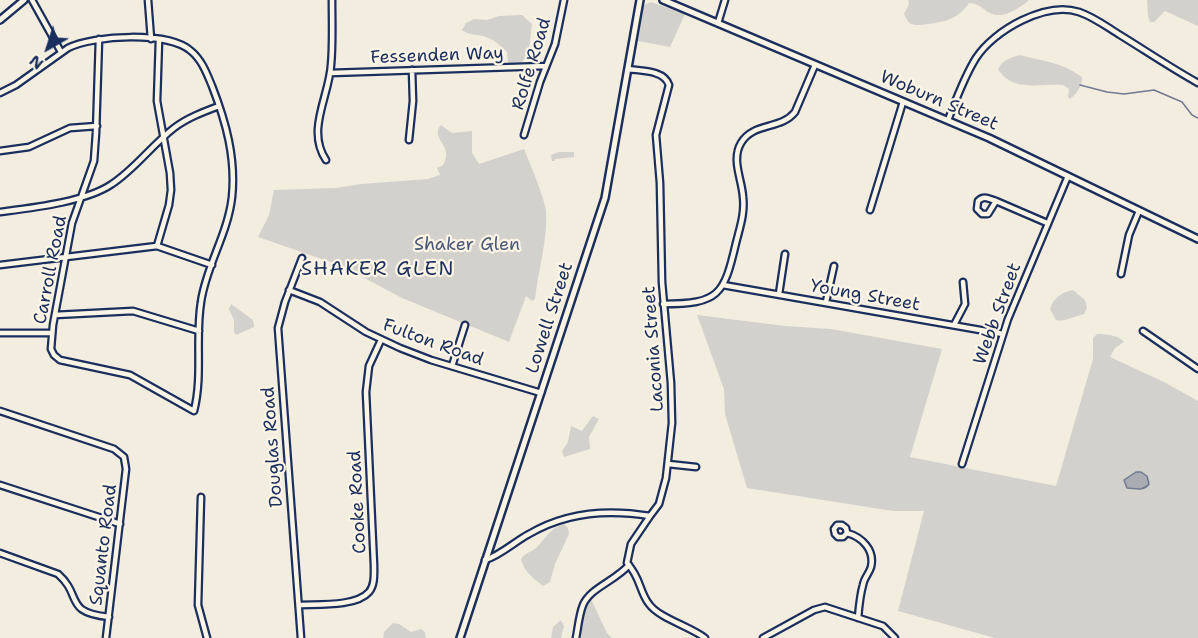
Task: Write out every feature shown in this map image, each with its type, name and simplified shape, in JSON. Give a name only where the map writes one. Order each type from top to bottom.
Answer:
[{"type":"main road","points":[[0,20],[24,0]]},
{"type":"main road","name":"Lowell Street","points":[[460,638],[605,198],[640,0]]},
{"type":"main road","name":"Woburn Street","points":[[663,0],[948,120],[1198,239]]},
{"type":"street","points":[[32,0],[61,52]]},
{"type":"street","points":[[148,0],[151,39]]},
{"type":"street","points":[[326,160],[320,149],[317,134],[330,73],[332,0]]},
{"type":"street","name":"Rolfe Road","points":[[524,135],[555,44],[564,0]]},
{"type":"street","points":[[718,23],[725,0]]},
{"type":"street","points":[[948,120],[975,58],[983,48],[1012,26],[1051,10],[1074,11],[1088,16],[1198,83]]},
{"type":"street","points":[[0,93],[16,85],[61,52],[77,44],[127,36],[182,45],[195,54],[202,64],[219,106],[231,151],[232,190],[227,221],[202,294],[199,331],[133,311],[55,315]]},
{"type":"street","name":"Carroll Road","points":[[99,39],[94,161],[72,223],[51,349],[58,359],[130,375],[195,411],[199,389],[199,331]]},
{"type":"street","points":[[158,246],[171,195],[170,173],[157,92],[159,40]]},
{"type":"street","points":[[663,304],[698,302],[719,292],[728,278],[743,213],[743,195],[736,162],[740,143],[756,129],[790,118],[795,112],[815,65]]},
{"type":"street","name":"Fessenden Way","points":[[330,73],[546,66]]},
{"type":"street","name":"Laconia Street","points":[[628,69],[662,75],[669,86],[656,135],[660,183],[663,304],[672,412],[668,464],[659,504],[631,544],[627,559],[629,565]]},
{"type":"street","points":[[409,140],[413,101],[412,70]]},
{"type":"street","points":[[870,210],[903,102]]},
{"type":"street","points":[[0,212],[42,207],[111,185],[163,138],[187,120],[219,106]]},
{"type":"street","points":[[0,151],[29,147],[70,128],[97,126]]},
{"type":"street","name":"Webb Street","points":[[962,464],[1017,293],[1068,176]]},
{"type":"street","points":[[996,201],[1047,222]]},
{"type":"street","points":[[1121,274],[1129,235],[1140,211]]},
{"type":"street","points":[[0,266],[158,246],[212,264]]},
{"type":"street","points":[[779,294],[785,254]]},
{"type":"street","name":"Douglas Road","points":[[301,638],[278,328],[289,290],[302,258]]},
{"type":"street","points":[[826,302],[834,266]]},
{"type":"street","points":[[954,325],[965,304],[963,282]]},
{"type":"street","name":"Young Street","points":[[723,285],[1003,334]]},
{"type":"street","name":"Fulton Road","points":[[289,290],[320,302],[381,340],[452,366],[541,393]]},
{"type":"street","points":[[452,366],[465,325]]},
{"type":"street","points":[[1143,331],[1198,369]]},
{"type":"street","points":[[0,333],[52,333]]},
{"type":"street","name":"Cooke Road","points":[[299,605],[360,599],[369,592],[372,586],[374,565],[366,392],[369,366],[381,340]]},
{"type":"street","name":"Squanto Road","points":[[0,411],[111,448],[123,456],[126,461],[106,638]]},
{"type":"street","points":[[668,464],[696,467]]},
{"type":"street","points":[[0,485],[120,524]]},
{"type":"street","points":[[201,497],[198,605],[207,638]]},
{"type":"street","points":[[485,560],[494,557],[532,532],[562,519],[579,515],[616,513],[650,516]]},
{"type":"street","points":[[847,533],[863,541],[871,556],[871,566],[863,584],[858,618]]},
{"type":"street","points":[[0,553],[57,573],[64,579],[82,610],[92,615],[109,617]]},
{"type":"street","points":[[576,638],[582,606],[589,596],[621,574],[629,565],[638,575],[649,605],[657,612],[695,630],[705,638]]},
{"type":"street","points":[[763,638],[821,608],[833,609],[885,627],[895,638]]},
{"type":"green space","points":[[908,0],[1029,0],[1016,9],[1000,15],[995,15],[978,5],[969,3],[952,18],[941,22],[914,25],[909,23],[904,14],[909,4]]},
{"type":"green space","points":[[1147,0],[1198,0],[1198,26],[1165,11],[1154,22],[1150,22]]},
{"type":"green space","points":[[651,2],[685,14],[670,47],[638,41],[644,5]]},
{"type":"green space","points":[[522,15],[532,24],[528,57],[516,66],[508,63],[507,52],[495,41],[462,30],[466,23],[474,19],[487,20],[499,16]]},
{"type":"green space","points":[[1020,55],[1052,63],[1074,72],[1082,77],[1079,90],[1070,99],[1069,89],[1063,85],[1027,85],[1011,81],[998,69],[1005,61]]},
{"type":"green space","name":"Shaker Glen","points":[[441,125],[452,133],[472,131],[472,153],[479,164],[524,149],[543,197],[546,211],[546,233],[535,299],[532,301],[526,296],[509,342],[402,298],[342,266],[258,237],[269,215],[274,190],[336,188],[428,179],[440,175],[437,168],[443,165],[446,158],[446,152],[438,134]]},
{"type":"green space","points":[[559,152],[574,152],[574,157],[552,161],[551,155]]},
{"type":"green space","points":[[1073,290],[1085,300],[1087,308],[1084,314],[1066,320],[1056,320],[1050,309],[1053,302],[1065,292]]},
{"type":"green space","points":[[231,304],[253,320],[254,327],[236,335],[234,320],[229,309]]},
{"type":"green space","points":[[697,315],[831,329],[942,349],[910,457],[1056,486],[1093,359],[1093,338],[1100,334],[1119,338],[1124,342],[1115,348],[1110,357],[1198,401],[1198,638],[995,638],[898,611],[924,511],[893,511],[747,488],[725,414],[724,389]]},
{"type":"green space","points":[[593,416],[599,419],[589,437],[590,449],[564,457],[562,451],[568,442],[571,426],[582,431]]},
{"type":"green space","points":[[564,524],[569,534],[555,564],[550,582],[543,586],[527,571],[521,559],[537,547],[552,531]]},
{"type":"green space","points":[[591,599],[607,633],[612,638],[581,638],[584,611]]},
{"type":"green space","points":[[561,620],[564,626],[561,638],[551,638],[553,627]]},
{"type":"green space","points":[[393,623],[411,632],[421,629],[425,632],[426,638],[383,638],[384,632]]},
{"type":"shaded area","points":[[1136,472],[1147,476],[1149,484],[1142,489],[1127,488],[1124,480]]},
{"type":"waterway","points":[[1080,85],[1124,94],[1154,90],[1182,102],[1192,115],[1198,118]]},
{"type":"district","name":"SHAKER GLEN","points":[[378,270]]}]
